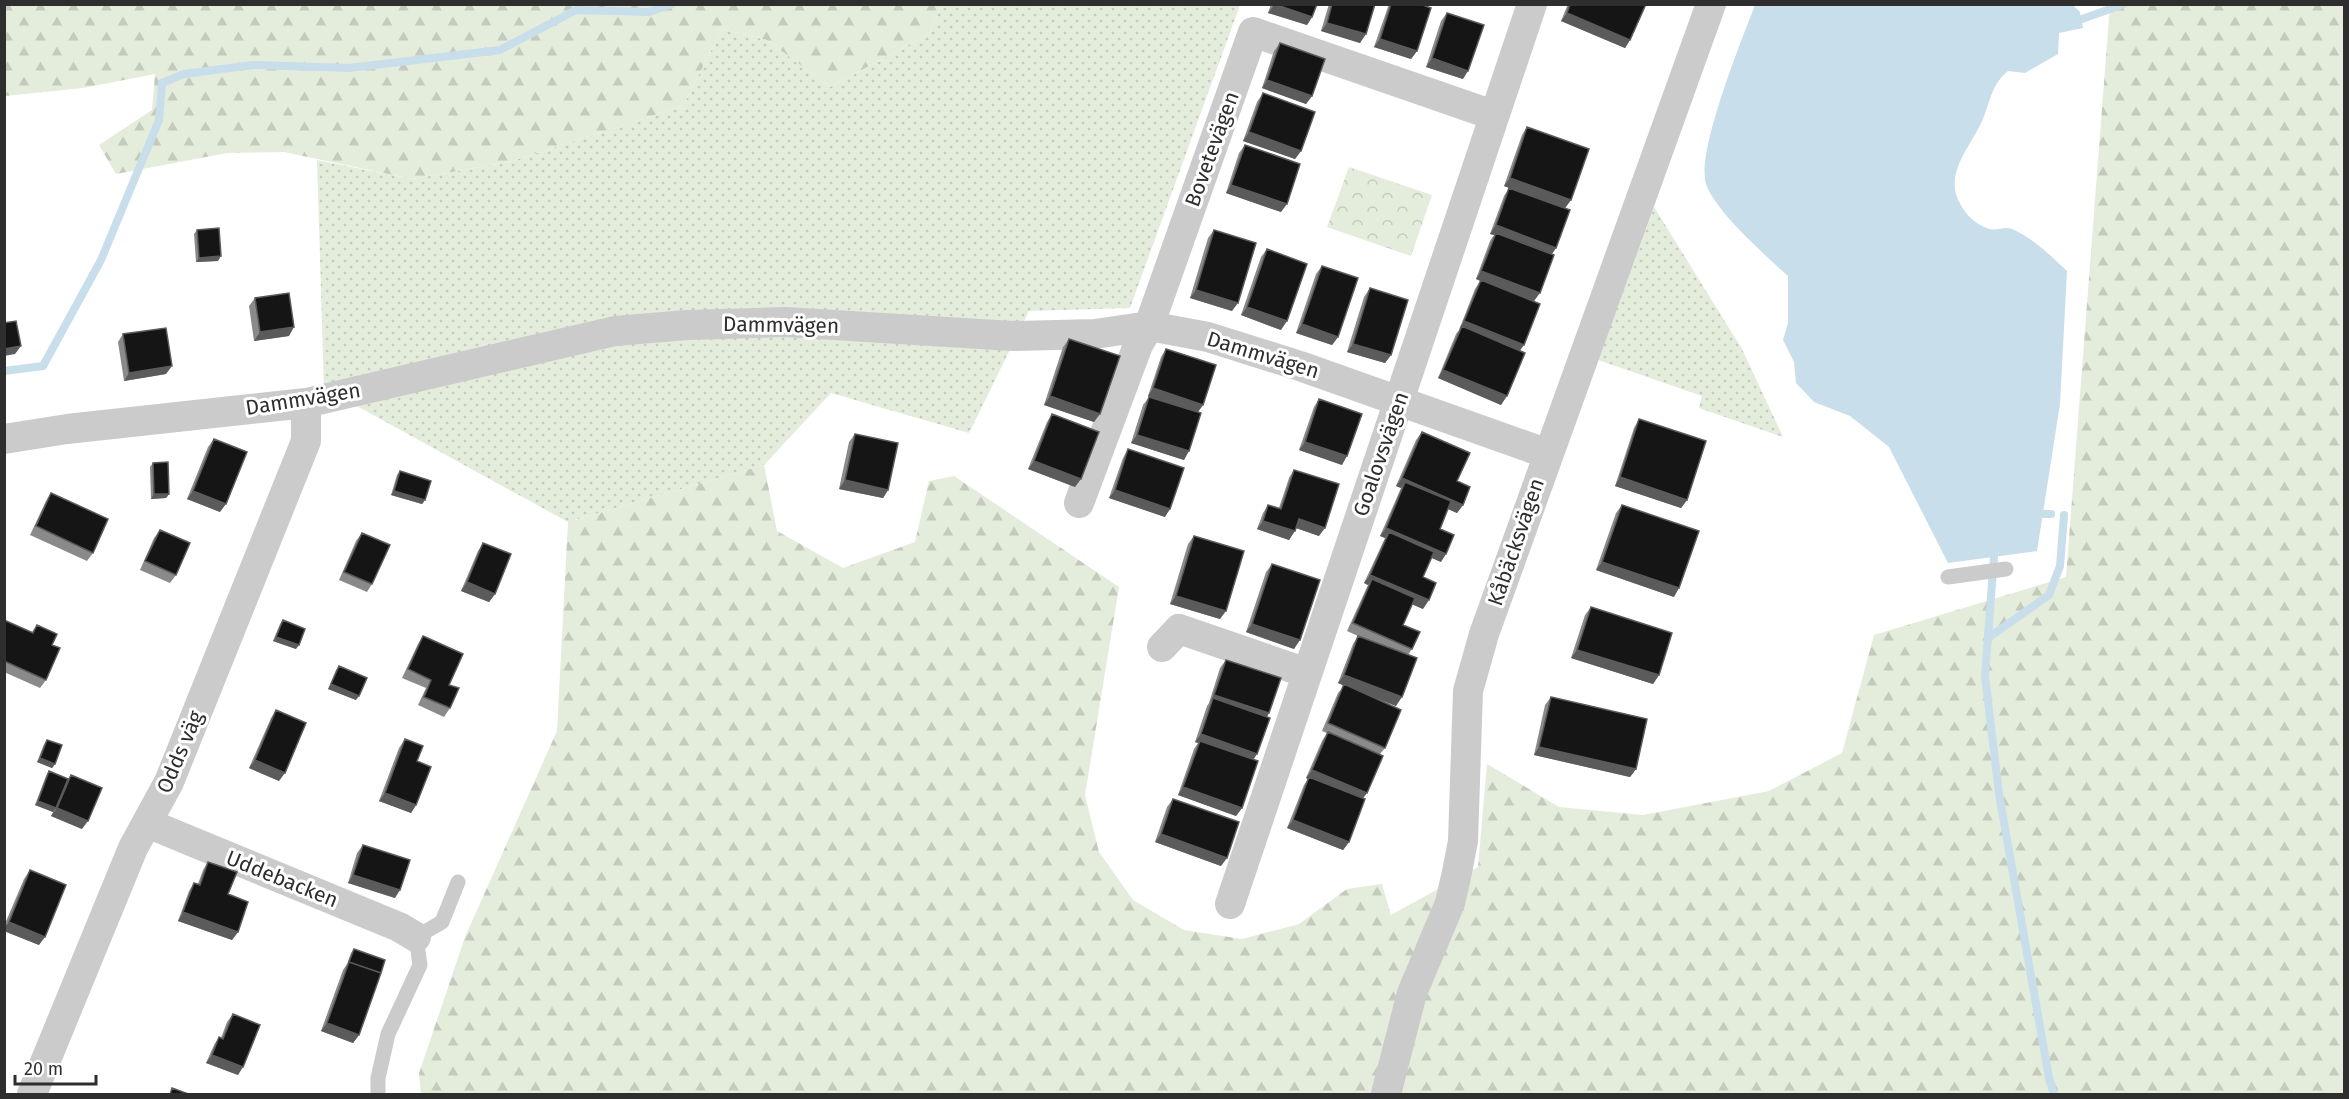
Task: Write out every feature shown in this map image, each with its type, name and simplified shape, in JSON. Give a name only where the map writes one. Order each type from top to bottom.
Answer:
[{"type":"street","name":"Goalovsvägen","points":[[1230,904],[1447,263],[1493,115],[1533,4]]},
{"type":"street","name":"Kåbäcksvägen","points":[[1386,1095],[1412,993],[1450,903],[1457,872],[1463,841],[1468,691],[1484,634],[1711,4]]},
{"type":"street","name":"Bovetevägen","points":[[1079,503],[1138,345],[1149,326],[1253,32],[1493,115]]},
{"type":"street","name":"Dammvägen","points":[[4,440],[67,429],[306,403],[615,331],[687,325],[785,322],[1013,336],[1095,334],[1149,326],[1208,337],[1399,400],[1548,454]]},
{"type":"street","name":"Odds väg","points":[[32,1095],[133,848],[169,782],[306,441],[306,403]]},
{"type":"street","points":[[1162,647],[1179,629],[1307,673]]},
{"type":"street","name":"Uddebacken","points":[[147,823],[399,927],[416,938]]},
{"type":"lane","points":[[1948,577],[2006,569]]},
{"type":"lane","points":[[378,1095],[378,1078],[387,1035],[420,964],[416,938],[442,922],[458,882]]},
{"type":"green space","points":[[5,4],[941,5],[929,34],[830,87],[767,40],[722,29],[683,106],[509,162],[412,179],[284,152],[227,153],[116,174],[99,145],[152,110],[155,74],[83,88],[5,96]]},
{"type":"green space","points":[[941,5],[1240,5],[1130,308],[1029,311],[969,433],[831,393],[764,465],[568,522],[324,388],[317,160],[412,179],[509,162],[683,106],[722,29],[767,40],[830,87],[929,34]]},
{"type":"green space","points":[[2110,5],[2344,5],[2344,1094],[421,1094],[419,1073],[465,937],[557,731],[568,522],[764,465],[777,531],[843,568],[915,542],[929,481],[954,476],[1119,587],[1085,795],[1099,852],[1133,900],[1184,930],[1242,939],[1299,924],[1347,889],[1382,884],[1391,915],[1478,867],[1487,764],[1559,807],[1643,815],[1769,791],[1842,753],[1874,635],[2066,577]]},
{"type":"green space","points":[[1349,167],[1432,195],[1411,256],[1327,227]]},
{"type":"green space","points":[[1654,207],[1742,349],[1783,437],[1699,408],[1702,396],[1598,360]]},
{"type":"water","points":[[1755,5],[2073,5],[2080,12],[2083,28],[2059,33],[2058,54],[2025,73],[2008,71],[2001,77],[1981,123],[1961,159],[1955,177],[1957,197],[1973,220],[1989,229],[2009,228],[2020,233],[2041,247],[2067,271],[2060,404],[2037,551],[1948,563],[1889,447],[1850,416],[1814,402],[1796,383],[1794,362],[1783,340],[1788,323],[1788,276],[1742,233],[1711,195],[1706,184],[1705,169],[1708,147],[1722,95]]},
{"type":"building","points":[[1274,4],[1317,4],[1312,17]]},
{"type":"building","points":[[1332,4],[1375,4],[1366,34],[1327,23]]},
{"type":"building","points":[[1391,4],[1420,4],[1431,8],[1417,51],[1380,39]]},
{"type":"building","points":[[1570,4],[1646,4],[1630,40],[1567,13]]},
{"type":"building","points":[[1447,13],[1484,25],[1468,71],[1432,58]]},
{"type":"building","points":[[1280,43],[1325,59],[1312,96],[1267,80]]},
{"type":"building","points":[[1263,93],[1315,112],[1301,151],[1249,132]]},
{"type":"building","points":[[1527,127],[1589,149],[1571,200],[1510,178]]},
{"type":"building","points":[[1245,145],[1300,164],[1287,204],[1231,185]]},
{"type":"building","points":[[1509,188],[1570,210],[1556,248],[1496,225]]},
{"type":"building","points":[[219,228],[221,256],[199,258],[197,230]]},
{"type":"building","points":[[1214,230],[1256,243],[1238,303],[1196,290]]},
{"type":"building","points":[[1496,233],[1554,255],[1540,293],[1481,271]]},
{"type":"building","points":[[1267,249],[1307,264],[1287,321],[1247,307]]},
{"type":"building","points":[[1322,266],[1358,278],[1338,337],[1302,324]]},
{"type":"building","points":[[1481,280],[1540,304],[1524,345],[1464,321]]},
{"type":"building","points":[[1370,288],[1408,300],[1391,355],[1353,344]]},
{"type":"building","points":[[289,293],[294,327],[260,332],[255,298]]},
{"type":"building","points":[[16,321],[21,346],[4,349],[4,323]]},
{"type":"building","points":[[1462,326],[1525,353],[1507,396],[1443,370]]},
{"type":"building","points":[[166,328],[172,366],[129,373],[123,334]]},
{"type":"building","points":[[1069,339],[1120,356],[1100,414],[1050,396]]},
{"type":"building","points":[[1166,349],[1216,365],[1203,405],[1153,388]]},
{"type":"building","points":[[1149,397],[1201,413],[1189,451],[1137,435]]},
{"type":"building","points":[[1319,399],[1362,414],[1347,456],[1305,442]]},
{"type":"building","points":[[1052,414],[1099,432],[1081,479],[1034,461]]},
{"type":"building","points":[[1639,419],[1706,441],[1687,500],[1620,477]]},
{"type":"building","points":[[1422,432],[1470,453],[1457,481],[1470,487],[1463,505],[1402,478]]},
{"type":"building","points":[[855,434],[898,443],[888,490],[845,480]]},
{"type":"building","points":[[214,439],[247,452],[226,504],[193,491]]},
{"type":"building","points":[[1128,449],[1184,468],[1170,509],[1115,490]]},
{"type":"building","points":[[168,462],[169,494],[154,494],[153,463]]},
{"type":"building","points":[[1294,470],[1339,484],[1325,528],[1299,519],[1295,531],[1263,521],[1268,505],[1281,509]]},
{"type":"building","points":[[400,471],[431,481],[425,500],[394,491]]},
{"type":"building","points":[[1405,482],[1451,501],[1440,529],[1454,535],[1446,554],[1386,528]]},
{"type":"building","points":[[51,493],[108,519],[93,553],[36,526]]},
{"type":"building","points":[[1622,505],[1699,531],[1679,588],[1602,562]]},
{"type":"building","points":[[160,530],[190,543],[176,575],[145,561]]},
{"type":"building","points":[[1389,532],[1434,552],[1423,577],[1436,583],[1429,600],[1370,575]]},
{"type":"building","points":[[362,533],[390,545],[372,584],[344,572]]},
{"type":"building","points":[[1194,536],[1244,551],[1226,611],[1176,596]]},
{"type":"building","points":[[483,543],[511,554],[495,594],[467,582]]},
{"type":"building","points":[[1272,564],[1320,580],[1300,640],[1252,624]]},
{"type":"building","points":[[1372,579],[1415,598],[1403,625],[1420,632],[1412,649],[1353,623]]},
{"type":"building","points":[[1591,607],[1672,633],[1659,675],[1577,650]]},
{"type":"building","points":[[4,620],[33,633],[37,625],[57,634],[52,645],[60,648],[46,680],[4,661]]},
{"type":"building","points":[[283,620],[305,629],[299,645],[276,637]]},
{"type":"building","points":[[423,636],[463,654],[449,685],[459,688],[450,708],[424,697],[431,680],[408,669]]},
{"type":"building","points":[[1358,636],[1417,658],[1402,697],[1344,675]]},
{"type":"building","points":[[1226,660],[1281,678],[1269,713],[1214,695]]},
{"type":"building","points":[[339,666],[367,678],[359,696],[331,684]]},
{"type":"building","points":[[1344,684],[1401,710],[1385,748],[1328,723]]},
{"type":"building","points":[[1551,697],[1647,719],[1636,769],[1539,747]]},
{"type":"building","points":[[1213,698],[1270,718],[1257,754],[1201,734]]},
{"type":"building","points":[[276,710],[306,723],[285,773],[255,760]]},
{"type":"building","points":[[1328,732],[1383,756],[1367,793],[1312,770]]},
{"type":"building","points":[[405,739],[423,746],[417,761],[431,767],[416,805],[385,793]]},
{"type":"building","points":[[47,740],[62,745],[55,764],[40,758]]},
{"type":"building","points":[[1200,741],[1258,761],[1242,808],[1183,787]]},
{"type":"building","points":[[49,771],[68,779],[56,808],[38,801]]},
{"type":"building","points":[[71,775],[102,788],[88,821],[57,808]]},
{"type":"building","points":[[1309,777],[1365,799],[1349,842],[1293,820]]},
{"type":"building","points":[[1173,799],[1239,822],[1227,858],[1161,834]]},
{"type":"building","points":[[363,845],[410,860],[400,890],[353,875]]},
{"type":"building","points":[[208,862],[237,872],[228,894],[248,902],[238,932],[183,912],[194,883],[200,885]]},
{"type":"building","points":[[30,870],[66,885],[45,937],[9,922]]},
{"type":"building","points":[[354,949],[385,960],[381,973],[349,962]]},
{"type":"building","points":[[349,962],[381,973],[359,1035],[327,1023]]},
{"type":"building","points":[[233,1014],[260,1025],[243,1067],[212,1055],[219,1037],[223,1039]]},
{"type":"building","points":[[172,1088],[191,1095],[170,1095]]},
{"type":"waterway","points":[[4,371],[43,366],[101,260],[159,120],[162,83],[184,74],[253,65],[349,68],[500,50],[576,10],[649,12],[672,4]]},
{"type":"waterway","points":[[2082,19],[2124,4]]},
{"type":"waterway","points":[[2043,514],[2051,514]]},
{"type":"waterway","points":[[1988,638],[2049,595],[2060,566],[2064,515]]},
{"type":"waterway","points":[[1994,557],[1985,676],[1999,794],[2049,1078],[2054,1094]]}]
